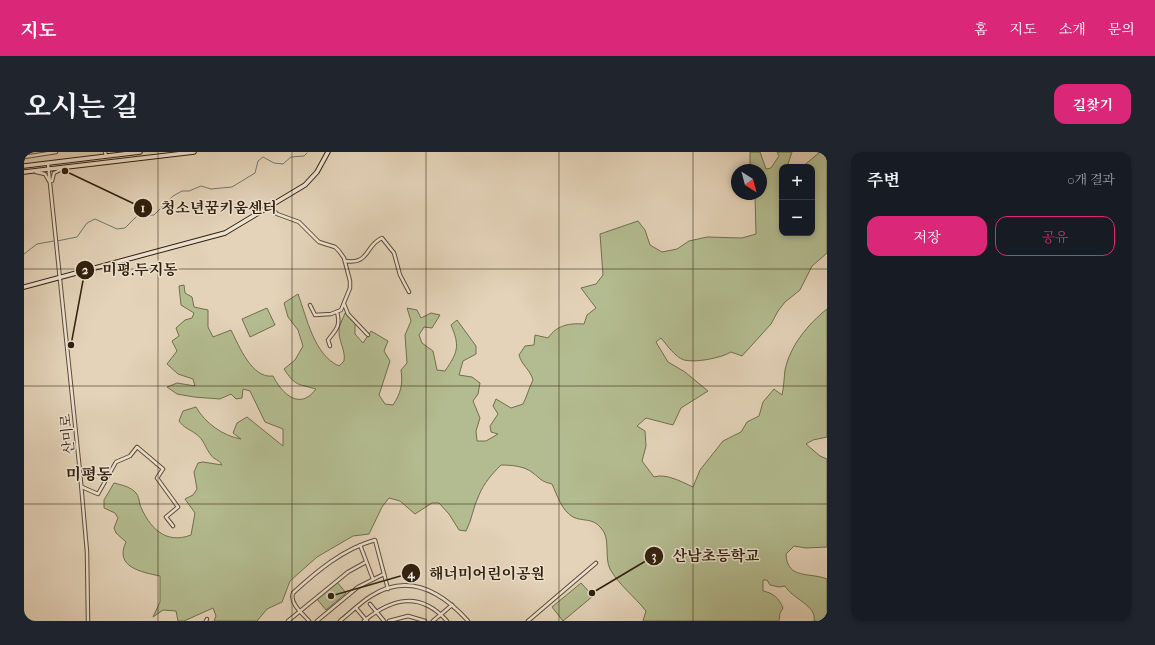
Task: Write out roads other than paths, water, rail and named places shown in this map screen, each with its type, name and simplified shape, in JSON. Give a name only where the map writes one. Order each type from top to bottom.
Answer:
[{"type":"street","points":[[24,157],[56,152]]},
{"type":"street","points":[[24,166],[48,164],[105,154],[140,152]]},
{"type":"street","points":[[24,172],[194,152]]},
{"type":"street","points":[[24,287],[220,235],[309,182],[319,169],[328,152]]},
{"type":"street","points":[[48,164],[51,185]]},
{"type":"street","points":[[51,185],[54,173],[63,168]]},
{"type":"street","points":[[35,171],[45,174],[51,185]]},
{"type":"street","name":"산미로","points":[[51,185],[82,487],[88,579],[88,621]]},
{"type":"street","points":[[270,206],[277,214],[299,222],[319,242],[335,247],[345,261],[349,272],[350,288],[341,310],[337,312],[315,315],[310,305]]},
{"type":"street","points":[[345,261],[357,262],[362,260],[375,243],[382,238],[394,253],[400,275],[409,292]]},
{"type":"street","points":[[344,304],[348,314],[368,335]]},
{"type":"street","points":[[330,346],[328,340],[335,333],[339,324],[337,312]]},
{"type":"street","points":[[82,487],[98,494],[116,462],[130,456],[137,447],[163,469],[157,478],[178,507],[166,518],[173,526]]},
{"type":"street","points":[[309,621],[292,599],[293,593],[334,559],[360,545],[375,540],[388,588]]},
{"type":"street","points":[[360,545],[373,579]]},
{"type":"street","points":[[288,621],[338,579],[366,562]]},
{"type":"street","points":[[528,621],[596,563]]},
{"type":"street","points":[[317,621],[346,596],[384,574]]},
{"type":"street","points":[[340,621],[372,596],[388,588],[406,586],[428,589],[438,594],[452,604],[468,621]]},
{"type":"street","points":[[356,608],[366,620],[388,604],[408,601],[422,603],[441,614],[447,621]]},
{"type":"street","points":[[370,604],[384,621]]},
{"type":"street","points":[[433,621],[452,604]]},
{"type":"street","points":[[389,621],[408,616],[424,621]]},
{"type":"waterway","points":[[57,241],[77,237],[87,223],[95,219],[117,229],[125,228],[137,216],[154,215],[173,196],[182,191],[189,191],[201,186],[211,189],[232,187],[255,173],[258,161],[263,157],[274,163],[283,164],[291,157],[304,156],[307,153]]},
{"type":"waterway","points":[[24,254],[37,244],[54,241]]},
{"type":"place","name":"청소년꿈키움센터","points":[[65,171]]},
{"type":"place","name":"미평.두지동","points":[[71,345]]},
{"type":"place","name":"산남초등학교","points":[[592,593]]},
{"type":"place","name":"해너미어린이공원","points":[[331,596]]},
{"type":"district","name":"미평동","points":[[89,474]]}]
